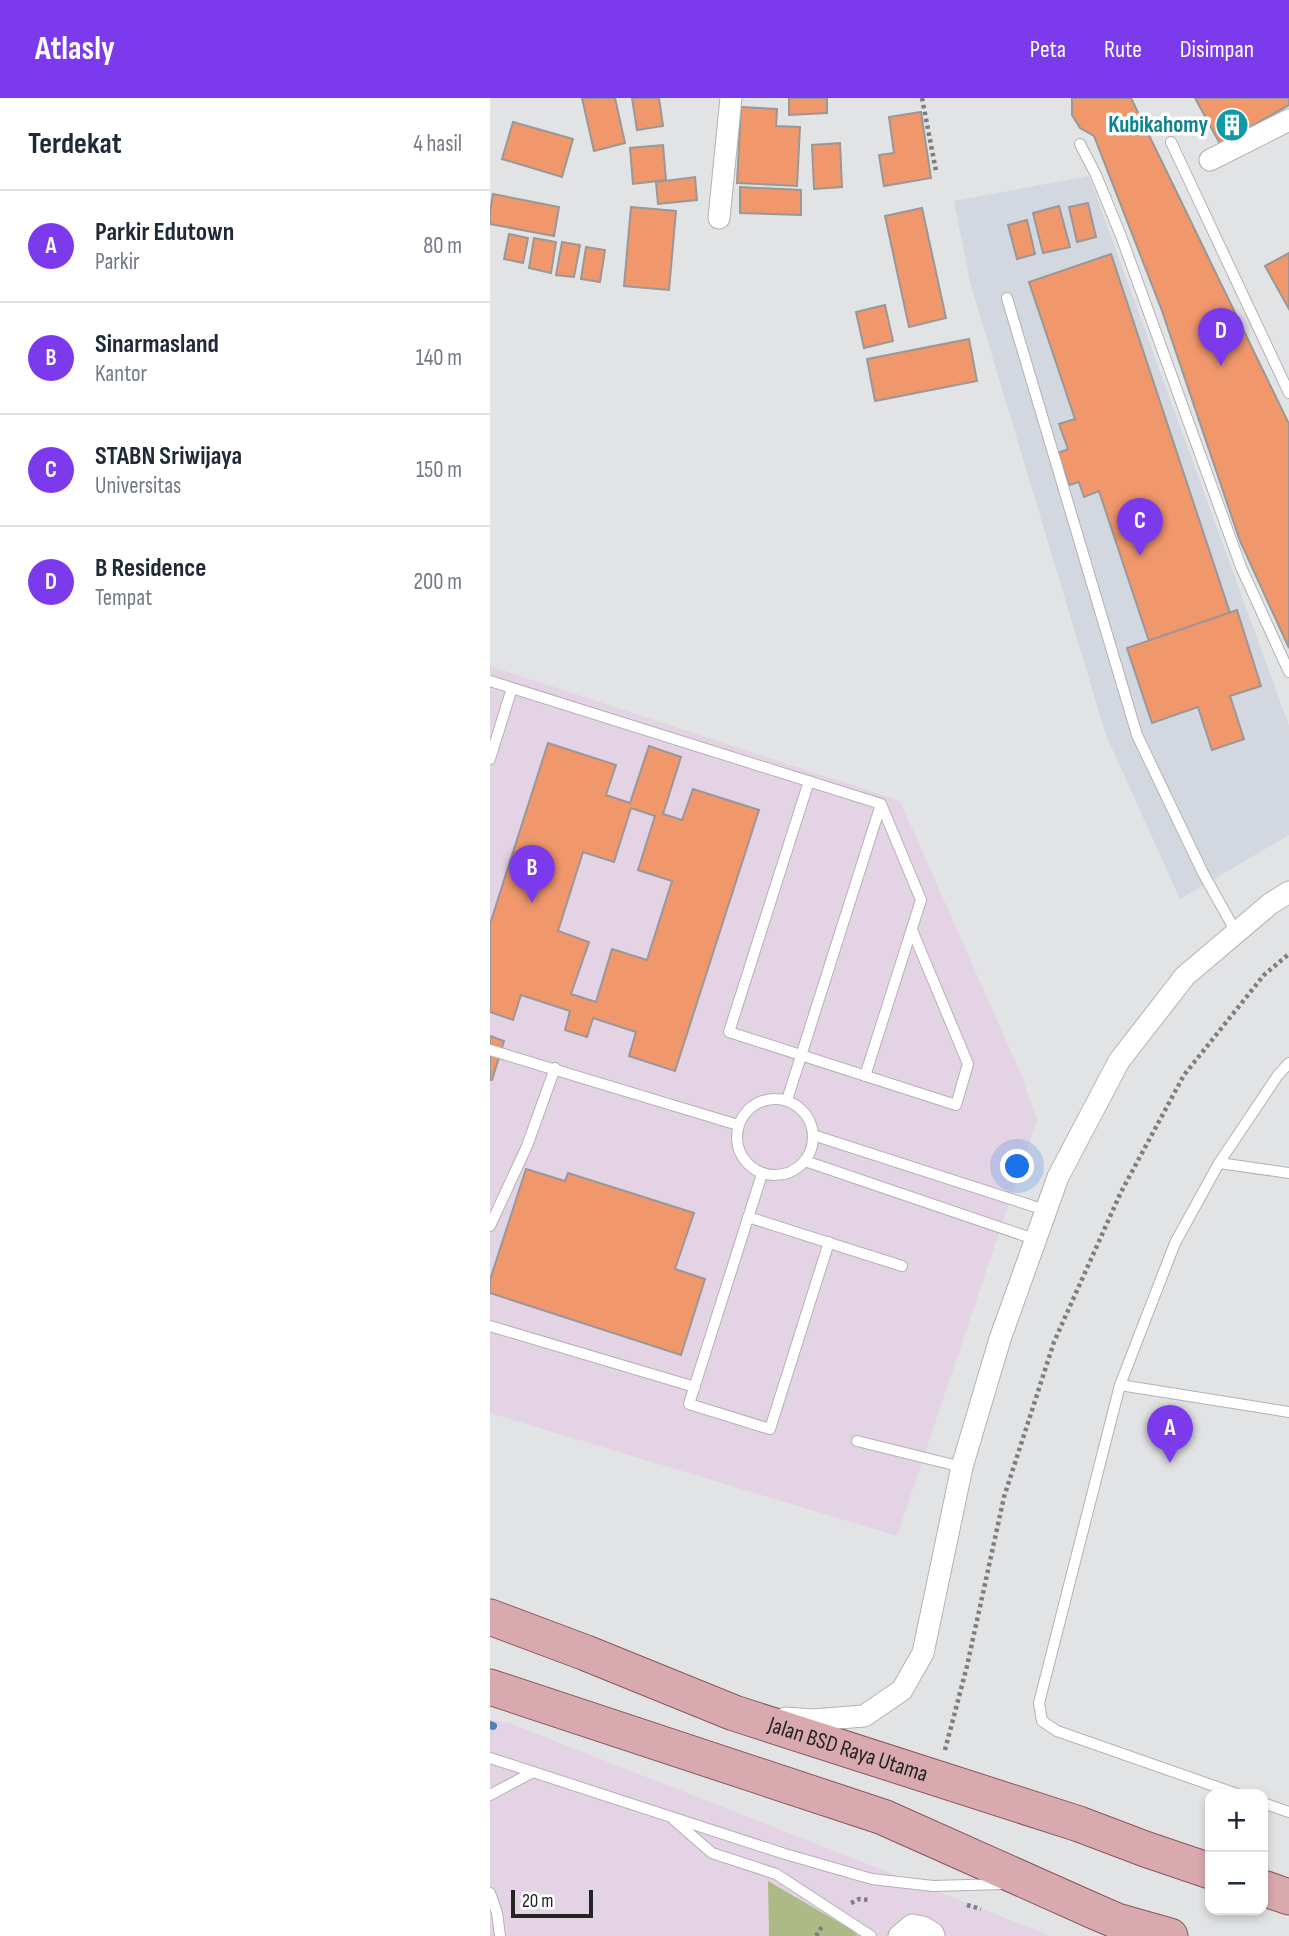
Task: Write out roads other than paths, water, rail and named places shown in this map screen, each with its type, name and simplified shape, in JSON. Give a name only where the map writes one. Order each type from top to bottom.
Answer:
[{"type":"main road","name":"Jalan BSD Raya Utama","points":[[490,1617],[734,1713],[1079,1824],[1205,1869]]},
{"type":"main road","points":[[490,1688],[883,1817],[1117,1921],[1170,1936]]},
{"type":"main road","points":[[1268,1890],[1289,1897]]},
{"type":"street","points":[[719,218],[731,98]]},
{"type":"street","points":[[1210,160],[1289,120]]},
{"type":"street","points":[[734,1713],[813,1720],[864,1716],[902,1690],[923,1653],[962,1467],[1000,1339],[1058,1177],[1119,1061],[1185,976],[1270,904],[1289,892]]},
{"type":"street","points":[[899,1936],[912,1925],[923,1927],[934,1936]]},
{"type":"lane","points":[[1171,142],[1289,393]]},
{"type":"lane","points":[[1080,144],[1121,236],[1241,567],[1289,672]]},
{"type":"lane","points":[[1007,298],[1138,735],[1203,873],[1236,932]]},
{"type":"lane","points":[[490,681],[881,804],[921,901],[865,1076]]},
{"type":"lane","points":[[490,759],[512,688]]},
{"type":"lane","points":[[809,781],[729,1031],[956,1105],[968,1064],[912,930]]},
{"type":"lane","points":[[786,1100],[881,804]]},
{"type":"lane","points":[[490,1050],[738,1125]]},
{"type":"lane","points":[[1223,1789],[1057,1731],[1042,1721],[1039,1703],[1120,1385],[1175,1242],[1219,1163],[1270,1085],[1289,1063]]},
{"type":"lane","points":[[490,1226],[527,1146],[555,1068]]},
{"type":"lane","points":[[767,1099],[786,1100],[800,1108],[809,1120],[813,1135],[811,1149],[805,1161],[793,1171],[778,1176],[762,1174],[746,1163],[737,1145],[738,1125],[749,1108],[767,1099]]},
{"type":"lane","points":[[813,1135],[1045,1210]]},
{"type":"lane","points":[[805,1161],[1034,1239]]},
{"type":"lane","points":[[1219,1163],[1289,1173]]},
{"type":"lane","points":[[762,1174],[689,1404],[770,1429],[828,1242]]},
{"type":"lane","points":[[748,1217],[902,1266]]},
{"type":"lane","points":[[490,1326],[695,1387]]},
{"type":"lane","points":[[1120,1385],[1289,1412]]},
{"type":"lane","points":[[857,1441],[962,1467]]},
{"type":"lane","points":[[490,1758],[785,1854],[872,1879],[933,1886],[1031,1883]]},
{"type":"lane","points":[[490,1795],[533,1772]]},
{"type":"lane","points":[[1268,1805],[1289,1812]]},
{"type":"lane","points":[[669,1816],[712,1853],[776,1874],[872,1936]]},
{"type":"lane","points":[[490,1893],[497,1913],[500,1936]]},
{"type":"place","name":"Kubikahomy","points":[[1232,125]]},
{"type":"place","name":"B Residence","points":[[1221,366]]},
{"type":"place","name":"STABN Sriwijaya","points":[[1140,556]]},
{"type":"place","name":"Sinarmasland","points":[[532,903]]},
{"type":"place","name":"Parkir Edutown","points":[[1170,1463]]}]
